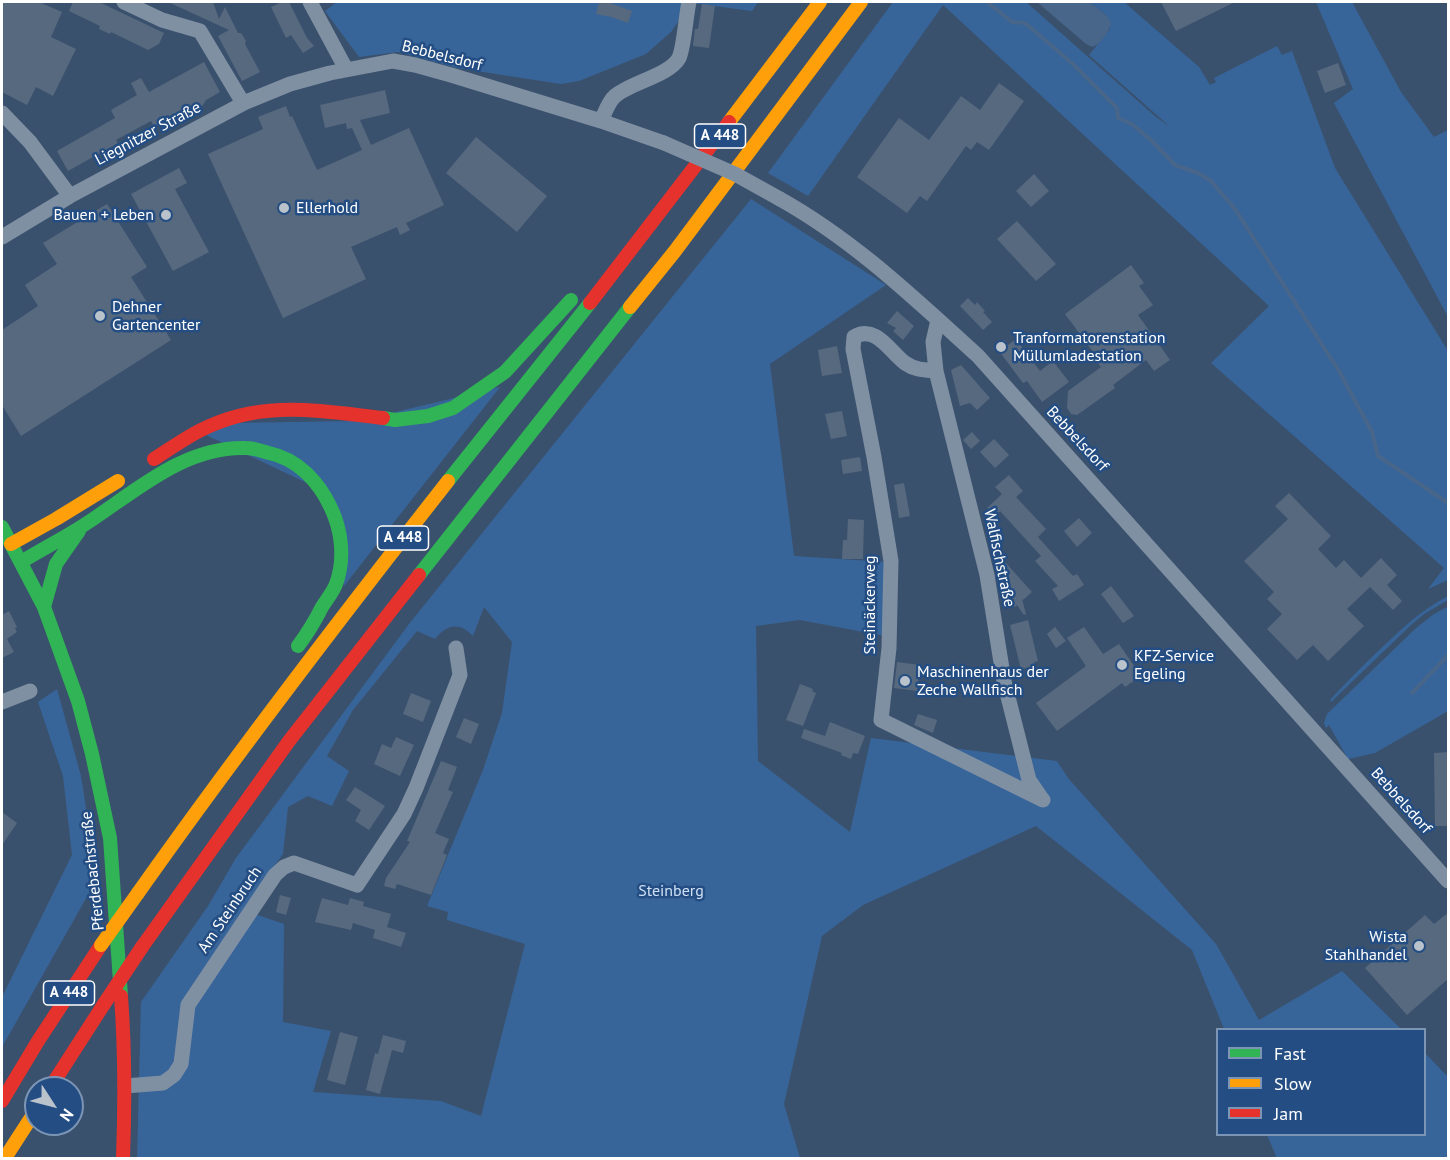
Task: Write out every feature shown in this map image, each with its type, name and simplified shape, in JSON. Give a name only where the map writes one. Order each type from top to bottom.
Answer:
[{"type":"main road","name":"A 448","points":[[2,1101],[101,945],[194,812],[326,636],[731,122],[820,2]]},
{"type":"main road","name":"A 448","points":[[58,1076],[142,947],[289,741],[675,251],[861,2]]},
{"type":"main road","points":[[11,544],[201,430],[229,418],[278,409],[305,409],[395,420],[428,416],[453,408],[505,372],[573,298],[617,268]]},
{"type":"main road","points":[[21,562],[181,462],[204,453],[237,447],[256,448],[284,457],[300,466],[320,486],[332,508],[341,537],[341,556],[336,583],[308,633],[294,652]]},
{"type":"main road","points":[[45,607],[56,564],[83,525]]},
{"type":"main road","name":"Pferdebachstraße","points":[[2,526],[45,607],[78,701],[110,838],[124,1033],[123,1158]]},
{"type":"main road","points":[[194,812],[239,730]]},
{"type":"main road","points":[[5,1158],[24,1129]]},
{"type":"street","points":[[124,2],[162,20],[200,31],[243,103]]},
{"type":"street","points":[[310,2],[346,69]]},
{"type":"street","points":[[601,121],[611,100],[617,94],[659,74],[679,58],[688,2]]},
{"type":"street","name":"Bebbelsdorf","points":[[346,69],[393,61],[416,65],[664,142],[735,174],[812,218],[845,240],[909,293],[978,356],[1449,881]]},
{"type":"street","name":"Liegnitzer Straße","points":[[2,237],[70,196],[243,103],[290,84],[346,69]]},
{"type":"street","points":[[2,113],[30,142],[70,196]]},
{"type":"street","name":"Walfischstraße","points":[[938,320],[933,342],[936,371],[987,575],[1004,681],[1029,780],[1042,800]]},
{"type":"street","name":"Steinäckerweg","points":[[936,371],[918,370],[904,363],[883,342],[869,333],[860,333],[854,337],[853,349],[891,561],[889,648],[881,720],[1042,800]]},
{"type":"street","name":"Am Steinbruch","points":[[125,1086],[163,1083],[174,1075],[181,1064],[188,1005],[275,875],[284,867],[294,864],[357,885],[404,814],[416,788],[460,675],[456,648]]},
{"type":"street","points":[[2,702],[30,691]]},
{"type":"green space","points":[[337,2],[758,2],[752,11],[691,3],[671,32],[646,54],[579,81],[561,84],[457,68],[398,52],[359,57],[325,11]]},
{"type":"green space","points":[[893,2],[1026,2],[1169,126],[1089,55],[1110,29],[1108,17],[1090,2],[1124,2],[1199,67],[1210,85],[1216,82],[1214,78],[1277,46],[1282,55],[1292,51],[1335,168],[1448,351],[1448,580],[1428,589],[1444,568],[1211,363],[1269,306],[943,5],[808,196],[768,173]]},
{"type":"green space","points":[[1316,2],[1352,2],[1401,92],[1434,137],[1448,130],[1448,317],[1334,103],[1353,89]]},
{"type":"green space","name":"Steinberg","points":[[751,199],[886,285],[770,364],[794,556],[886,562],[885,636],[800,620],[756,626],[758,761],[850,832],[871,738],[1057,761],[1068,778],[1216,944],[1259,1020],[1342,971],[1400,1028],[1224,1028],[1192,950],[1036,826],[863,905],[822,936],[784,1104],[800,1158],[137,1158],[141,1002],[208,906],[236,858],[409,624]],"holes":[[[484,607],[512,642],[502,713],[483,770],[427,906],[448,912],[447,920],[525,944],[481,1116],[441,1101],[313,1092],[331,1031],[283,1022],[284,924],[243,910],[283,854],[288,807],[308,796],[332,806],[349,771],[327,756],[353,710],[417,631],[435,639],[444,630],[458,627],[473,636]]]},
{"type":"green space","points":[[500,387],[344,586],[330,494],[204,434],[231,423],[358,421]]},
{"type":"green space","points":[[1448,596],[1448,600],[1424,614],[1411,625],[1331,702],[1330,700],[1345,683],[1399,632],[1427,609]]},
{"type":"green space","points":[[1447,607],[1448,711],[1375,753],[1348,759],[1329,725],[1326,728],[1324,723],[1327,714],[1415,629]]},
{"type":"green space","points":[[57,689],[81,776],[97,879],[2,1047],[2,997],[72,855],[63,776],[38,702]]},
{"type":"green space","points":[[1426,1054],[1448,1077],[1448,1158],[1277,1158],[1267,1136],[1426,1136]]},
{"type":"shaded area","points":[[1037,2],[1090,2],[1108,17],[1111,23],[1106,34],[1092,47]]},
{"type":"building","points":[[2,2],[39,2],[62,12],[51,37],[76,49],[53,96],[36,87],[27,105],[2,92]]},
{"type":"building","points":[[73,2],[99,2],[164,33],[159,44],[148,50],[111,32],[110,34],[99,29],[100,26],[69,11]]},
{"type":"building","points":[[168,2],[213,2],[219,19],[225,7],[238,33],[241,33],[246,41],[245,44],[260,72],[242,81],[218,36],[229,30]]},
{"type":"building","points":[[282,2],[289,2],[307,38],[314,46],[303,53],[291,35],[286,38],[271,7]]},
{"type":"building","points":[[599,2],[610,3],[632,11],[628,23],[596,14]]},
{"type":"building","points":[[1161,2],[1235,2],[1176,31]]},
{"type":"building","points":[[702,4],[715,6],[709,48],[693,46]]},
{"type":"building","points":[[204,62],[220,92],[206,100],[200,107],[194,106],[154,127],[151,121],[116,140],[118,143],[68,171],[57,151],[115,118],[111,110],[137,95],[131,83],[141,78],[149,92]]},
{"type":"building","points":[[1338,63],[1346,85],[1325,93],[1317,71]]},
{"type":"building","points":[[999,83],[1024,101],[989,150],[977,142],[971,150],[966,146],[927,201],[920,196],[907,213],[857,177],[899,118],[929,140],[961,96],[980,110]]},
{"type":"building","points":[[385,90],[390,113],[360,120],[371,145],[409,128],[444,205],[406,223],[410,230],[400,235],[397,227],[351,247],[366,279],[283,318],[208,154],[263,129],[258,117],[286,106],[317,170],[362,150],[352,128],[347,129],[346,123],[325,128],[320,105]]},
{"type":"building","points":[[476,137],[547,196],[517,232],[446,173]]},
{"type":"building","name":"Bauen + Leben","points":[[179,168],[187,183],[175,189],[209,252],[173,271],[131,194]]},
{"type":"building","points":[[1034,174],[1049,191],[1031,207],[1016,191]]},
{"type":"building","name":"Dehner Gartencenter","points":[[107,204],[147,267],[131,277],[171,340],[21,436],[2,405],[2,330],[38,306],[25,285],[57,264],[43,243]]},
{"type":"building","points":[[1017,221],[1056,264],[1036,281],[997,239]]},
{"type":"building","points":[[1131,265],[1144,283],[1139,286],[1153,305],[1138,315],[1170,360],[1154,371],[1146,360],[1113,385],[1115,388],[1077,415],[1071,414],[1067,408],[1068,391],[1101,367],[1094,359],[1097,357],[1065,314]]},
{"type":"building","points":[[968,298],[975,305],[977,302],[992,322],[983,330],[960,306]]},
{"type":"building","points":[[897,311],[914,326],[903,340],[893,331],[896,328],[887,323]]},
{"type":"building","points":[[1016,339],[1040,371],[1053,361],[1069,382],[1042,402],[1027,381],[1023,383],[996,347],[1004,340],[1008,345]]},
{"type":"building","points":[[837,346],[842,373],[822,376],[818,350]]},
{"type":"building","points":[[961,365],[990,398],[977,410],[970,403],[960,406],[951,370]]},
{"type":"building","points":[[842,411],[847,436],[831,439],[825,414]]},
{"type":"building","points":[[972,432],[980,441],[971,449],[963,440]]},
{"type":"building","points":[[994,439],[1009,455],[995,468],[980,452]]},
{"type":"building","points":[[860,457],[862,471],[843,474],[841,460]]},
{"type":"building","points":[[1009,475],[1023,491],[1016,497],[1046,529],[1038,537],[1073,576],[1077,574],[1084,585],[1059,601],[1052,589],[1058,586],[1035,561],[1041,556],[1000,511],[995,516],[987,508],[1002,494],[995,487]]},
{"type":"building","points":[[904,483],[910,516],[899,518],[894,485]]},
{"type":"building","points":[[1289,493],[1331,536],[1318,549],[1336,568],[1344,560],[1361,578],[1381,558],[1397,575],[1387,585],[1402,601],[1393,610],[1370,587],[1347,609],[1364,626],[1328,661],[1313,645],[1297,660],[1267,629],[1282,614],[1267,599],[1274,592],[1244,561],[1288,519],[1275,506]]},
{"type":"building","points":[[1079,518],[1092,533],[1077,547],[1064,531]]},
{"type":"building","points":[[848,519],[864,520],[863,559],[842,559],[843,540],[847,540]]},
{"type":"building","points":[[1005,562],[1032,592],[1022,599],[1026,614],[1024,615],[1017,605],[1015,607],[1004,596],[1009,591],[998,575],[1003,572],[999,566]]},
{"type":"building","points":[[1111,586],[1134,616],[1123,623],[1101,594]]},
{"type":"building","points":[[9,611],[17,632],[7,639],[14,652],[2,658],[2,615]]},
{"type":"building","points":[[1028,620],[1038,661],[1034,662],[1035,666],[1021,669],[1010,625]]},
{"type":"building","points":[[1055,627],[1066,641],[1056,648],[1047,634]]},
{"type":"building","points":[[1084,627],[1103,654],[1119,644],[1141,676],[1125,687],[1122,683],[1057,731],[1036,703],[1086,666],[1067,638]]},
{"type":"building","name":"Maschinenhaus der Zeche Wallfisch","points":[[897,662],[920,665],[917,691],[894,688]]},
{"type":"building","points":[[800,684],[813,689],[812,691],[816,693],[803,726],[786,720]]},
{"type":"building","points":[[411,693],[431,701],[423,722],[403,714]]},
{"type":"building","points":[[918,714],[937,720],[933,733],[914,725]]},
{"type":"building","points":[[464,718],[479,724],[471,744],[456,737]]},
{"type":"building","points":[[830,722],[865,736],[858,754],[853,753],[851,759],[841,755],[842,753],[801,738],[804,729],[825,736]]},
{"type":"building","points":[[396,737],[414,745],[400,776],[374,764],[382,744],[391,748]]},
{"type":"building","points":[[1449,752],[1449,826],[1435,826],[1434,753]]},
{"type":"building","points":[[441,761],[457,767],[448,790],[453,792],[435,833],[449,839],[443,853],[447,855],[431,895],[397,884],[395,889],[384,886],[386,878],[410,842],[407,841]]},
{"type":"building","points":[[355,787],[385,806],[369,830],[355,821],[361,810],[346,800]]},
{"type":"building","points":[[2,812],[17,823],[2,845]]},
{"type":"building","points":[[280,895],[291,898],[286,915],[276,912]]},
{"type":"building","points":[[322,898],[348,905],[350,898],[364,902],[363,906],[391,914],[387,927],[406,933],[401,947],[373,938],[375,930],[353,923],[351,930],[315,922]]},
{"type":"building","name":"Wista Stahlhandel","points":[[1449,912],[1449,978],[1407,1015],[1365,968],[1425,915],[1434,924]]},
{"type":"building","points":[[340,1032],[358,1037],[345,1085],[327,1080]]},
{"type":"building","points":[[383,1035],[406,1041],[403,1053],[392,1050],[380,1094],[366,1090],[375,1053],[378,1054]]},
{"type":"waterway","points":[[987,2],[1012,22],[1025,23],[1073,64],[1117,108],[1118,118],[1132,124],[1175,165],[1198,173],[1211,181],[1235,209],[1339,371],[1372,432],[1378,456],[1448,503]]},
{"type":"waterway","points":[[1412,693],[1448,655]]},
{"type":"traffic: fast","points":[[383,418],[395,420],[428,416],[453,408],[505,372],[571,300]]},
{"type":"traffic: fast","points":[[448,481],[590,303]]},
{"type":"traffic: fast","points":[[419,575],[630,307]]},
{"type":"traffic: fast","points":[[21,562],[76,530],[180,463],[223,449],[249,448],[279,456],[298,466],[314,481],[335,517],[340,536],[341,565],[335,587],[298,646]]},
{"type":"traffic: fast","points":[[2,527],[44,607],[78,701],[92,754],[110,838],[121,996]]},
{"type":"traffic: fast","points":[[44,607],[56,564],[79,531]]},
{"type":"traffic: slow","points":[[729,122],[820,2]]},
{"type":"traffic: slow","points":[[630,307],[675,251],[861,2]]},
{"type":"traffic: slow","points":[[11,544],[118,481]]},
{"type":"traffic: slow","points":[[138,893],[290,685],[448,481]]},
{"type":"traffic: slow","points":[[101,945],[138,893]]},
{"type":"traffic: slow","points":[[5,1158],[24,1129]]},
{"type":"traffic: jam","points":[[590,303],[729,122]]},
{"type":"traffic: jam","points":[[154,459],[201,430],[246,414],[291,410],[383,418]]},
{"type":"traffic: jam","points":[[142,947],[289,741],[419,575]]},
{"type":"traffic: jam","points":[[2,1101],[101,945]]},
{"type":"traffic: jam","points":[[104,1004],[142,947]]},
{"type":"traffic: jam","points":[[121,996],[124,1077],[123,1158]]},
{"type":"traffic: jam","points":[[58,1076],[104,1004]]},
{"type":"place","name":"Ellerhold","points":[[284,208]]},
{"type":"place","name":"Bauen + Leben","points":[[166,215]]},
{"type":"place","name":"Dehner Gartencenter","points":[[100,316]]},
{"type":"place","name":"Tranformatorenstation Müllumladestation","points":[[1001,347]]},
{"type":"place","name":"KFZ-Service Egeling","points":[[1122,665]]},
{"type":"place","name":"Maschinenhaus der Zeche Wallfisch","points":[[905,681]]},
{"type":"place","name":"Wista Stahlhandel","points":[[1419,946]]}]
